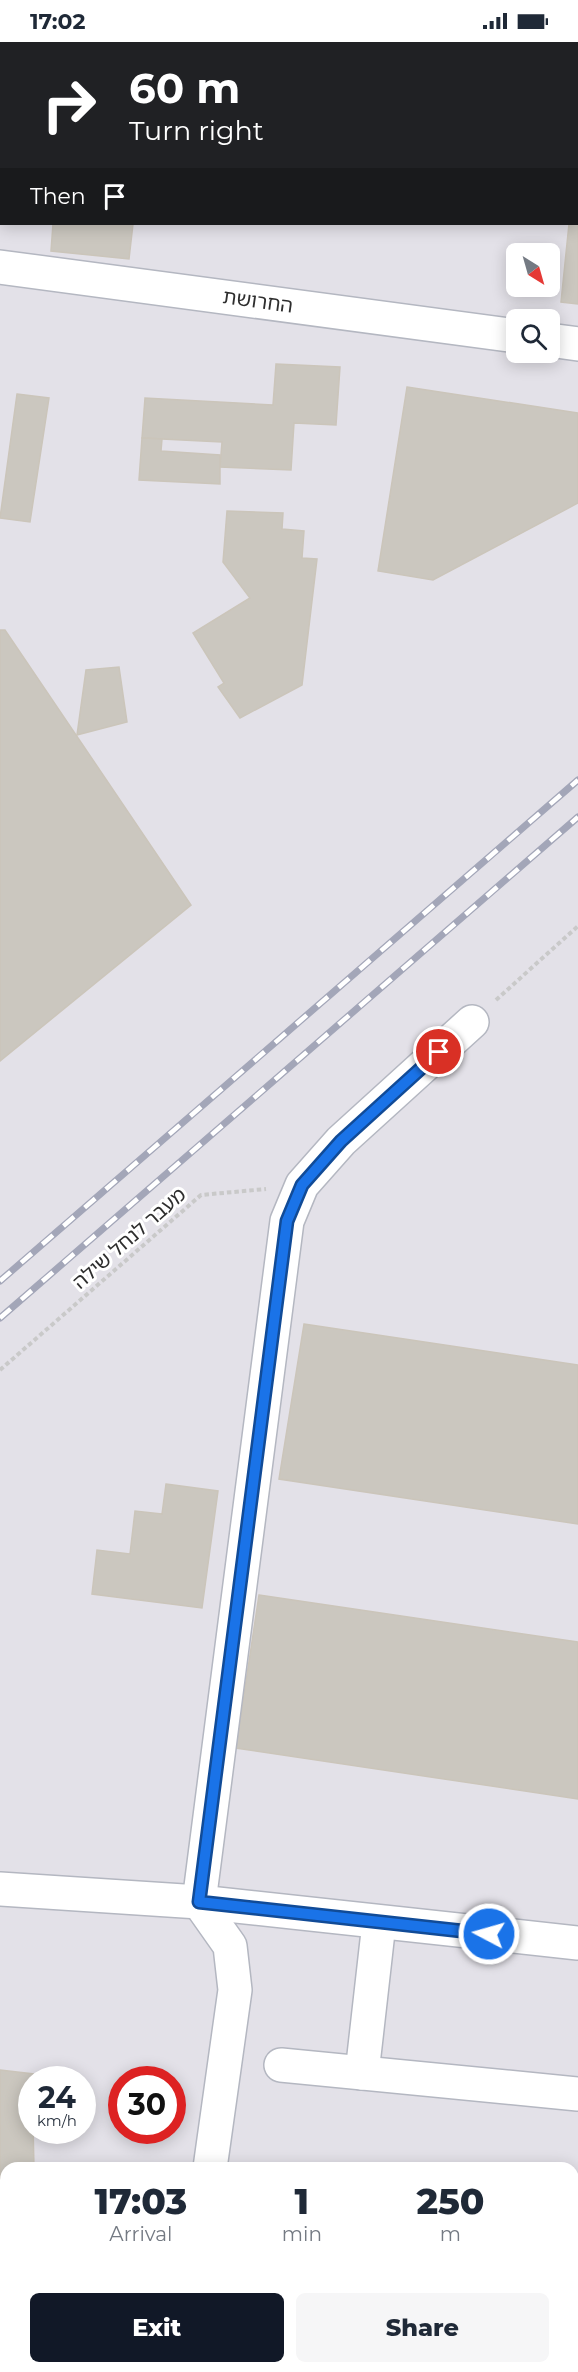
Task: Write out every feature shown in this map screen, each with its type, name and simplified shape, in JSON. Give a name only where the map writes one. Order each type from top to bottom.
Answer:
[{"type":"street","name":"החרושת","points":[[0,267],[506,335]]},
{"type":"street","points":[[560,342],[578,344]]},
{"type":"street","points":[[211,2162],[235,1990],[230,1946],[199,1902],[287,1221],[302,1185],[341,1141],[472,1022]]},
{"type":"street","points":[[0,1889],[199,1902],[578,1943]]},
{"type":"street","points":[[362,2073],[379,1923]]},
{"type":"street","points":[[281,2065],[578,2094]]},
{"type":"path","points":[[472,1022],[578,926]]},
{"type":"path","name":"מעבר לנחל שילה","points":[[0,1370],[201,1195],[302,1185]]},
{"type":"shaded area","points":[[0,225],[578,225],[578,2162],[0,2162]]},
{"type":"building","points":[[53,225],[133,225],[129,259],[51,251]]},
{"type":"building","points":[[569,225],[578,225],[578,304],[561,302]]},
{"type":"building","points":[[276,364],[340,367],[336,425],[294,423],[291,470],[220,467],[222,442],[142,438],[145,398],[273,405]]},
{"type":"building","points":[[407,387],[578,413],[578,503],[433,580],[378,571]]},
{"type":"building","points":[[17,394],[49,398],[30,522],[0,518]]},
{"type":"building","points":[[142,438],[162,439],[161,451],[220,455],[220,484],[139,480]]},
{"type":"building","points":[[227,511],[283,513],[282,529],[304,531],[302,558],[317,559],[302,685],[240,718],[218,687],[224,683],[193,633],[250,598],[223,562]]},
{"type":"building","points":[[0,630],[5,630],[191,905],[0,1061]]},
{"type":"building","points":[[119,667],[127,722],[77,735],[86,670]]},
{"type":"building","points":[[304,1324],[578,1365],[578,1524],[279,1479]]},
{"type":"building","points":[[166,1484],[218,1491],[202,1608],[92,1594],[97,1550],[130,1554],[135,1511],[162,1514]]},
{"type":"building","points":[[259,1595],[578,1642],[578,1799],[236,1748]]},
{"type":"building","points":[[0,2070],[18,2072],[18,2144],[33,2144],[34,2162],[0,2162]]},
{"type":"railway","points":[[0,1281],[578,780]]},
{"type":"railway","points":[[0,1318],[578,817]]},
{"type":"route","points":[[439,1052],[341,1141],[302,1185],[287,1221],[199,1902],[489,1934]]}]
